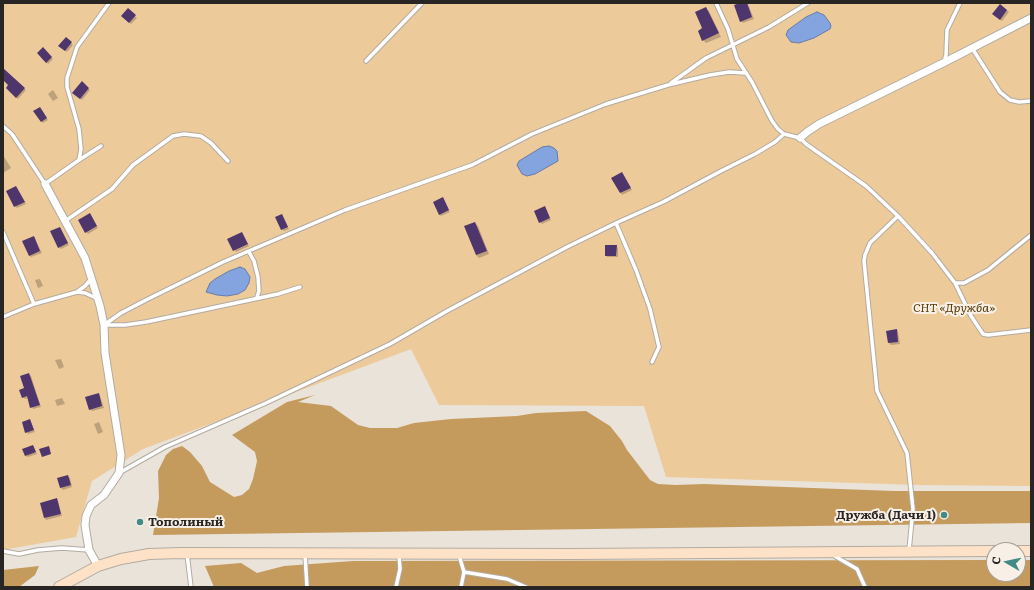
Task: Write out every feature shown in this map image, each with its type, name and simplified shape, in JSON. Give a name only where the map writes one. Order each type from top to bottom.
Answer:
[{"type":"street","points":[[800,138],[806,132],[819,124],[1031,18]]},
{"type":"street","points":[[45,184],[85,258],[92,278],[104,325],[105,353],[121,455],[119,473],[104,495],[91,505],[86,516],[85,525],[89,550],[98,566]]},
{"type":"street","points":[[59,587],[98,566],[121,559],[149,554],[580,554],[986,551]]},
{"type":"lane","points":[[79,160],[81,149],[79,129],[67,87],[67,78],[77,47],[109,3]]},
{"type":"lane","points":[[366,62],[422,3]]},
{"type":"lane","points":[[716,3],[728,29],[737,59],[752,82],[772,121],[784,134],[800,138],[806,144],[866,186],[898,216],[932,253],[955,283],[971,316],[983,334],[988,335],[1031,330]]},
{"type":"lane","points":[[668,85],[706,58],[732,44],[769,28],[808,3]]},
{"type":"lane","points":[[943,63],[946,55],[947,30],[960,3]]},
{"type":"lane","points":[[972,48],[1000,92],[1010,100],[1019,102],[1031,100]]},
{"type":"lane","points":[[104,325],[121,313],[223,262],[345,210],[472,165],[532,134],[606,104],[668,85],[729,72],[746,73]]},
{"type":"lane","points":[[3,126],[12,134],[45,184],[101,146]]},
{"type":"lane","points":[[65,221],[112,189],[133,165],[173,136],[184,134],[201,136],[211,143],[228,161]]},
{"type":"lane","points":[[119,473],[165,447],[390,344],[446,311],[616,223],[669,199],[755,154],[784,134]]},
{"type":"lane","points":[[898,216],[870,242],[864,262],[878,391],[907,453],[913,509],[909,551]]},
{"type":"lane","points":[[616,223],[636,270],[650,310],[659,347],[652,362]]},
{"type":"lane","points":[[3,232],[34,304]]},
{"type":"lane","points":[[955,283],[964,283],[988,270],[1031,234]]},
{"type":"lane","points":[[249,252],[254,261],[258,277],[259,291],[257,297]]},
{"type":"lane","points":[[3,317],[34,304],[77,292],[92,278]]},
{"type":"lane","points":[[104,325],[125,325],[146,322],[257,297],[278,294],[300,287]]},
{"type":"lane","points":[[77,292],[86,293],[98,300]]},
{"type":"lane","points":[[3,551],[18,554],[38,550],[62,548],[89,550]]},
{"type":"lane","points":[[826,552],[856,568],[865,587]]},
{"type":"lane","points":[[187,553],[191,587]]},
{"type":"lane","points":[[396,587],[400,569],[399,553]]},
{"type":"lane","points":[[458,553],[464,572],[461,587]]},
{"type":"lane","points":[[305,554],[307,587]]},
{"type":"lane","points":[[464,572],[507,579],[526,587]]},
{"type":"green space","name":"СНТ «Дружба»","points":[[3,3],[1031,3],[1031,486],[920,485],[666,477],[644,406],[439,405],[411,349],[143,449],[92,481],[76,537],[3,550]]},
{"type":"shaded area","points":[[315,395],[298,402],[331,406],[358,425],[370,428],[397,428],[414,423],[451,419],[586,411],[610,426],[650,480],[658,484],[704,484],[894,491],[1031,491],[1031,523],[153,535],[159,498],[158,471],[166,455],[173,449],[182,446],[190,452],[202,466],[210,482],[234,497],[242,495],[249,489],[257,461],[255,452],[232,435],[287,402]]},
{"type":"shaded area","points":[[986,560],[986,582],[1026,582],[1026,560],[1031,560],[1031,587],[214,587],[205,566],[241,563],[257,573],[284,566],[353,561]]},
{"type":"shaded area","points":[[39,566],[35,575],[19,587],[3,587],[3,570]]},
{"type":"water","points":[[817,12],[824,15],[830,23],[830,29],[814,38],[799,43],[791,42],[786,35],[788,30],[806,17]]},
{"type":"water","points":[[549,146],[557,151],[558,161],[535,174],[527,176],[522,174],[517,165],[519,161],[542,147]]},
{"type":"water","points":[[240,267],[245,269],[250,277],[249,283],[245,290],[238,294],[227,296],[206,292],[210,283],[215,279]]},
{"type":"building","points":[[747,3],[752,17],[740,22],[734,5]]},
{"type":"building","points":[[1000,4],[1007,10],[1000,20],[992,14]]},
{"type":"building","points":[[706,7],[719,33],[702,41],[698,31],[702,28],[695,12]]},
{"type":"building","points":[[128,8],[136,15],[129,23],[121,16]]},
{"type":"building","points":[[66,37],[72,42],[65,51],[58,46]]},
{"type":"building","points":[[43,47],[52,57],[46,63],[37,53]]},
{"type":"building","points":[[3,68],[25,88],[16,98],[6,88],[8,85],[3,80]]},
{"type":"building","points":[[82,81],[89,88],[80,99],[72,93]]},
{"type":"building","points":[[40,107],[47,118],[41,122],[33,111]]},
{"type":"building","points":[[622,172],[631,188],[620,193],[611,178]]},
{"type":"building","points":[[16,186],[25,202],[14,207],[6,191]]},
{"type":"building","points":[[443,197],[449,210],[439,215],[433,202]]},
{"type":"building","points":[[545,206],[550,218],[539,223],[534,211]]},
{"type":"building","points":[[90,213],[97,226],[85,233],[78,220]]},
{"type":"building","points":[[282,214],[288,227],[281,230],[275,217]]},
{"type":"building","points":[[475,222],[487,251],[476,255],[464,226]]},
{"type":"building","points":[[60,227],[68,243],[58,248],[50,231]]},
{"type":"building","points":[[242,232],[248,244],[233,251],[227,239]]},
{"type":"building","points":[[34,236],[40,251],[29,256],[22,241]]},
{"type":"building","points":[[605,245],[617,245],[616,256],[605,256]]},
{"type":"building","points":[[897,329],[898,342],[888,343],[886,331]]},
{"type":"building","points":[[29,373],[40,405],[30,408],[27,396],[22,398],[19,390],[24,388],[20,376]]},
{"type":"building","points":[[99,393],[102,406],[89,410],[85,397]]},
{"type":"building","points":[[30,419],[34,430],[25,433],[22,422]]},
{"type":"building","points":[[33,445],[36,452],[25,456],[22,449]]},
{"type":"building","points":[[49,446],[51,454],[42,457],[39,449]]},
{"type":"building","points":[[68,475],[71,485],[60,488],[57,478]]},
{"type":"building","points":[[57,498],[61,514],[44,518],[40,503]]},
{"type":"place","name":"Дружба (Дачи 1)","points":[[944,515]]},
{"type":"place","name":"Тополиный","points":[[140,522]]}]
